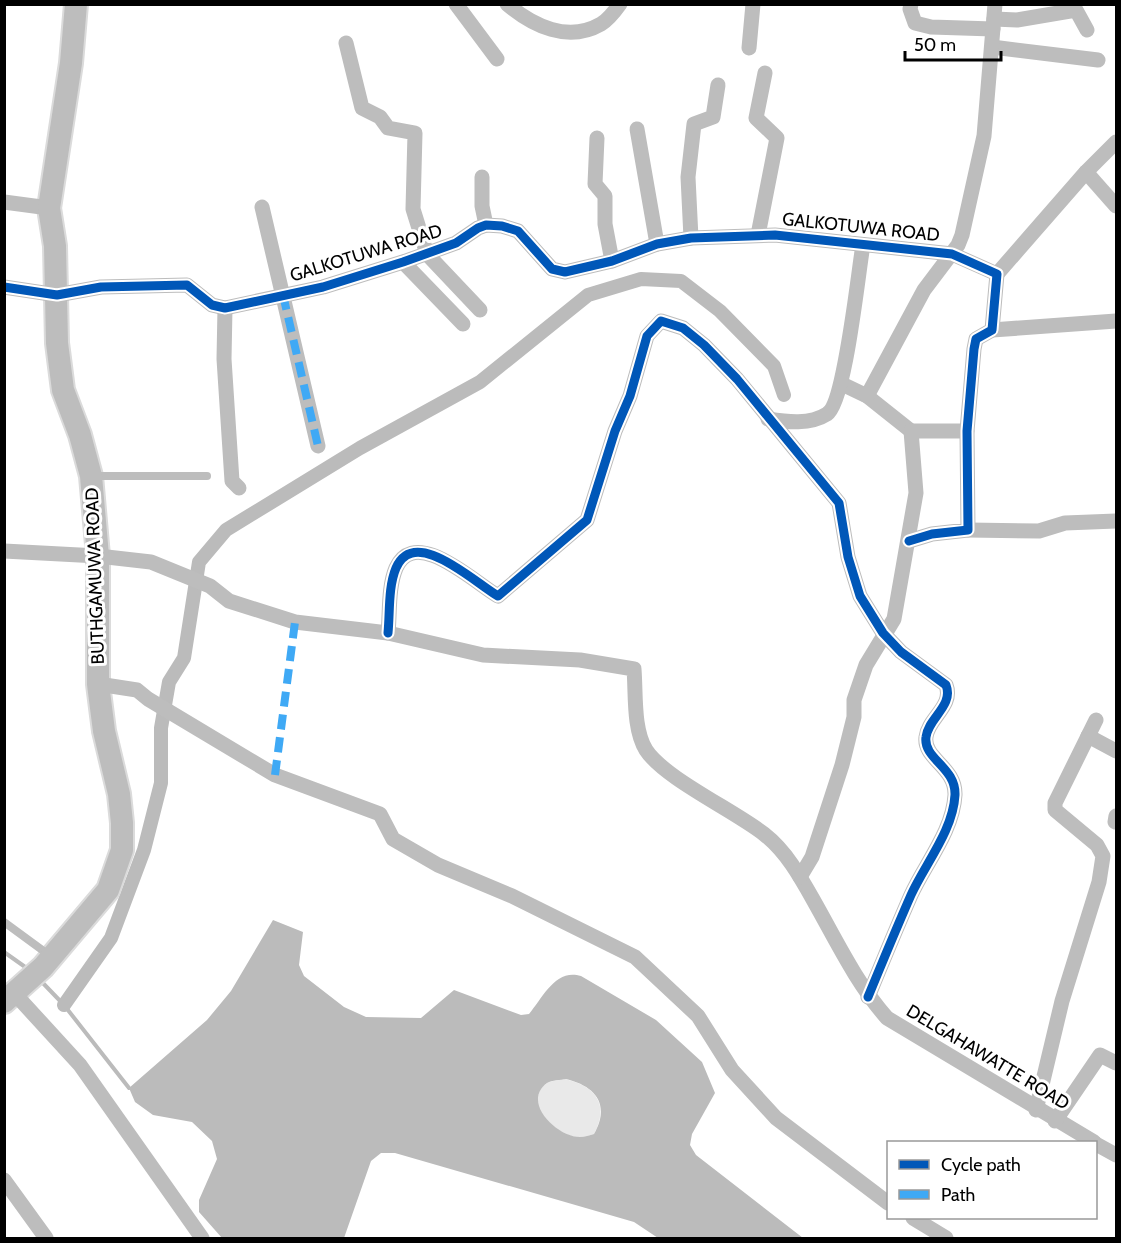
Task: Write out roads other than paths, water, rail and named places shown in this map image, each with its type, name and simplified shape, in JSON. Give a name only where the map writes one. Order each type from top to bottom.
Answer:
[{"type":"main road","name":"BUTHGAMUWA ROAD","points":[[28,980],[108,890],[122,850],[119,794],[104,731],[98,684],[98,556],[91,476],[80,435],[63,390],[57,343],[57,295],[49,208],[71,63],[76,4]]},
{"type":"street","points":[[456,4],[497,59]]},
{"type":"street","points":[[507,4],[536,26],[564,32],[586,31],[603,24],[620,4]]},
{"type":"street","points":[[749,48],[753,4]]},
{"type":"street","points":[[911,4],[910,9],[915,23],[931,27],[994,18],[1017,20],[1076,10],[1087,30]]},
{"type":"street","points":[[867,396],[924,290],[952,254],[962,235],[984,135],[994,18]]},
{"type":"street","points":[[346,43],[362,108],[380,117],[388,128],[415,133],[414,209],[427,254],[480,310]]},
{"type":"street","points":[[992,47],[1098,60]]},
{"type":"street","points":[[758,235],[777,138],[756,118],[765,74]]},
{"type":"street","points":[[691,238],[688,177],[694,124],[713,117],[718,84]]},
{"type":"street","points":[[637,129],[657,244]]},
{"type":"street","points":[[597,138],[595,184],[605,196],[605,224],[612,261]]},
{"type":"street","points":[[992,330],[997,274],[1086,172],[1116,142]]},
{"type":"street","points":[[1086,172],[1116,206]]},
{"type":"street","points":[[482,177],[482,206],[486,225]]},
{"type":"street","points":[[4,202],[49,208]]},
{"type":"street","points":[[262,207],[318,446]]},
{"type":"street","name":"GALKOTUWA ROAD","points":[[225,308],[283,295],[403,262],[456,243],[486,225],[502,226],[518,231],[552,269],[565,272],[612,261],[657,244],[691,238],[758,235],[810,237],[952,254],[997,274]]},
{"type":"street","points":[[768,419],[787,422],[812,420],[828,414],[842,384],[863,245]]},
{"type":"street","points":[[403,262],[463,324]]},
{"type":"street","points":[[4,287],[57,295],[101,287],[187,285],[200,292],[212,305],[225,308],[224,359],[232,480],[239,488]]},
{"type":"street","points":[[388,633],[392,586],[397,568],[404,557],[416,551],[437,555],[498,596],[588,520],[615,431],[630,396],[646,336],[661,321],[683,328],[705,345],[737,379],[839,503],[848,557],[860,596],[883,633],[901,652],[946,685],[948,699],[926,734],[925,742],[928,750],[952,776],[955,793],[953,810],[912,893],[868,997]]},
{"type":"street","points":[[968,530],[967,431],[976,339],[992,330],[1116,321]]},
{"type":"street","points":[[842,384],[867,396],[911,431],[967,431]]},
{"type":"street","points":[[800,876],[812,857],[842,765],[854,717],[854,700],[866,665],[883,633],[894,619],[916,493],[911,431]]},
{"type":"street","points":[[909,542],[932,534],[968,530],[1040,531],[1065,523],[1116,521]]},
{"type":"street","name":"DELGAHAWATTE ROAD","points":[[4,551],[98,556],[151,562],[210,586],[229,601],[295,622],[388,633],[483,655],[580,660],[634,669],[640,737],[647,752],[677,777],[764,834],[780,849],[800,876],[868,997],[887,1018],[1036,1110],[1091,1141]]},
{"type":"street","points":[[98,684],[137,690],[148,699],[275,775],[380,814],[393,839],[438,865],[512,896],[634,957],[698,1016],[732,1070],[776,1118],[887,1202]]},
{"type":"street","points":[[1036,1110],[1062,1001],[1099,882],[1103,856],[1097,844],[1055,810],[1055,802],[1096,720]]},
{"type":"street","points":[[1088,736],[1116,751]]},
{"type":"street","points":[[28,980],[80,1065],[202,1239]]},
{"type":"street","points":[[1055,1121],[1100,1055],[1116,1063]]},
{"type":"street","name":"DELGAHAWATTE ROAD","points":[[1097,1144],[1116,1155]]},
{"type":"street","points":[[4,1180],[46,1239]]},
{"type":"street","points":[[915,1219],[945,1239]]},
{"type":"lane","points":[[91,476],[207,476]]},
{"type":"lane","points":[[4,922],[28,980]]},
{"type":"waterway","points":[[64,1005],[111,938],[144,850],[161,783],[161,728],[169,682],[184,658],[199,562],[226,530],[360,448],[480,382],[588,295],[641,279],[681,281],[720,311],[774,366],[784,395]]},
{"type":"waterway","points":[[4,952],[28,969]]},
{"type":"waterway","points":[[40,980],[64,1005],[129,1088]]}]
